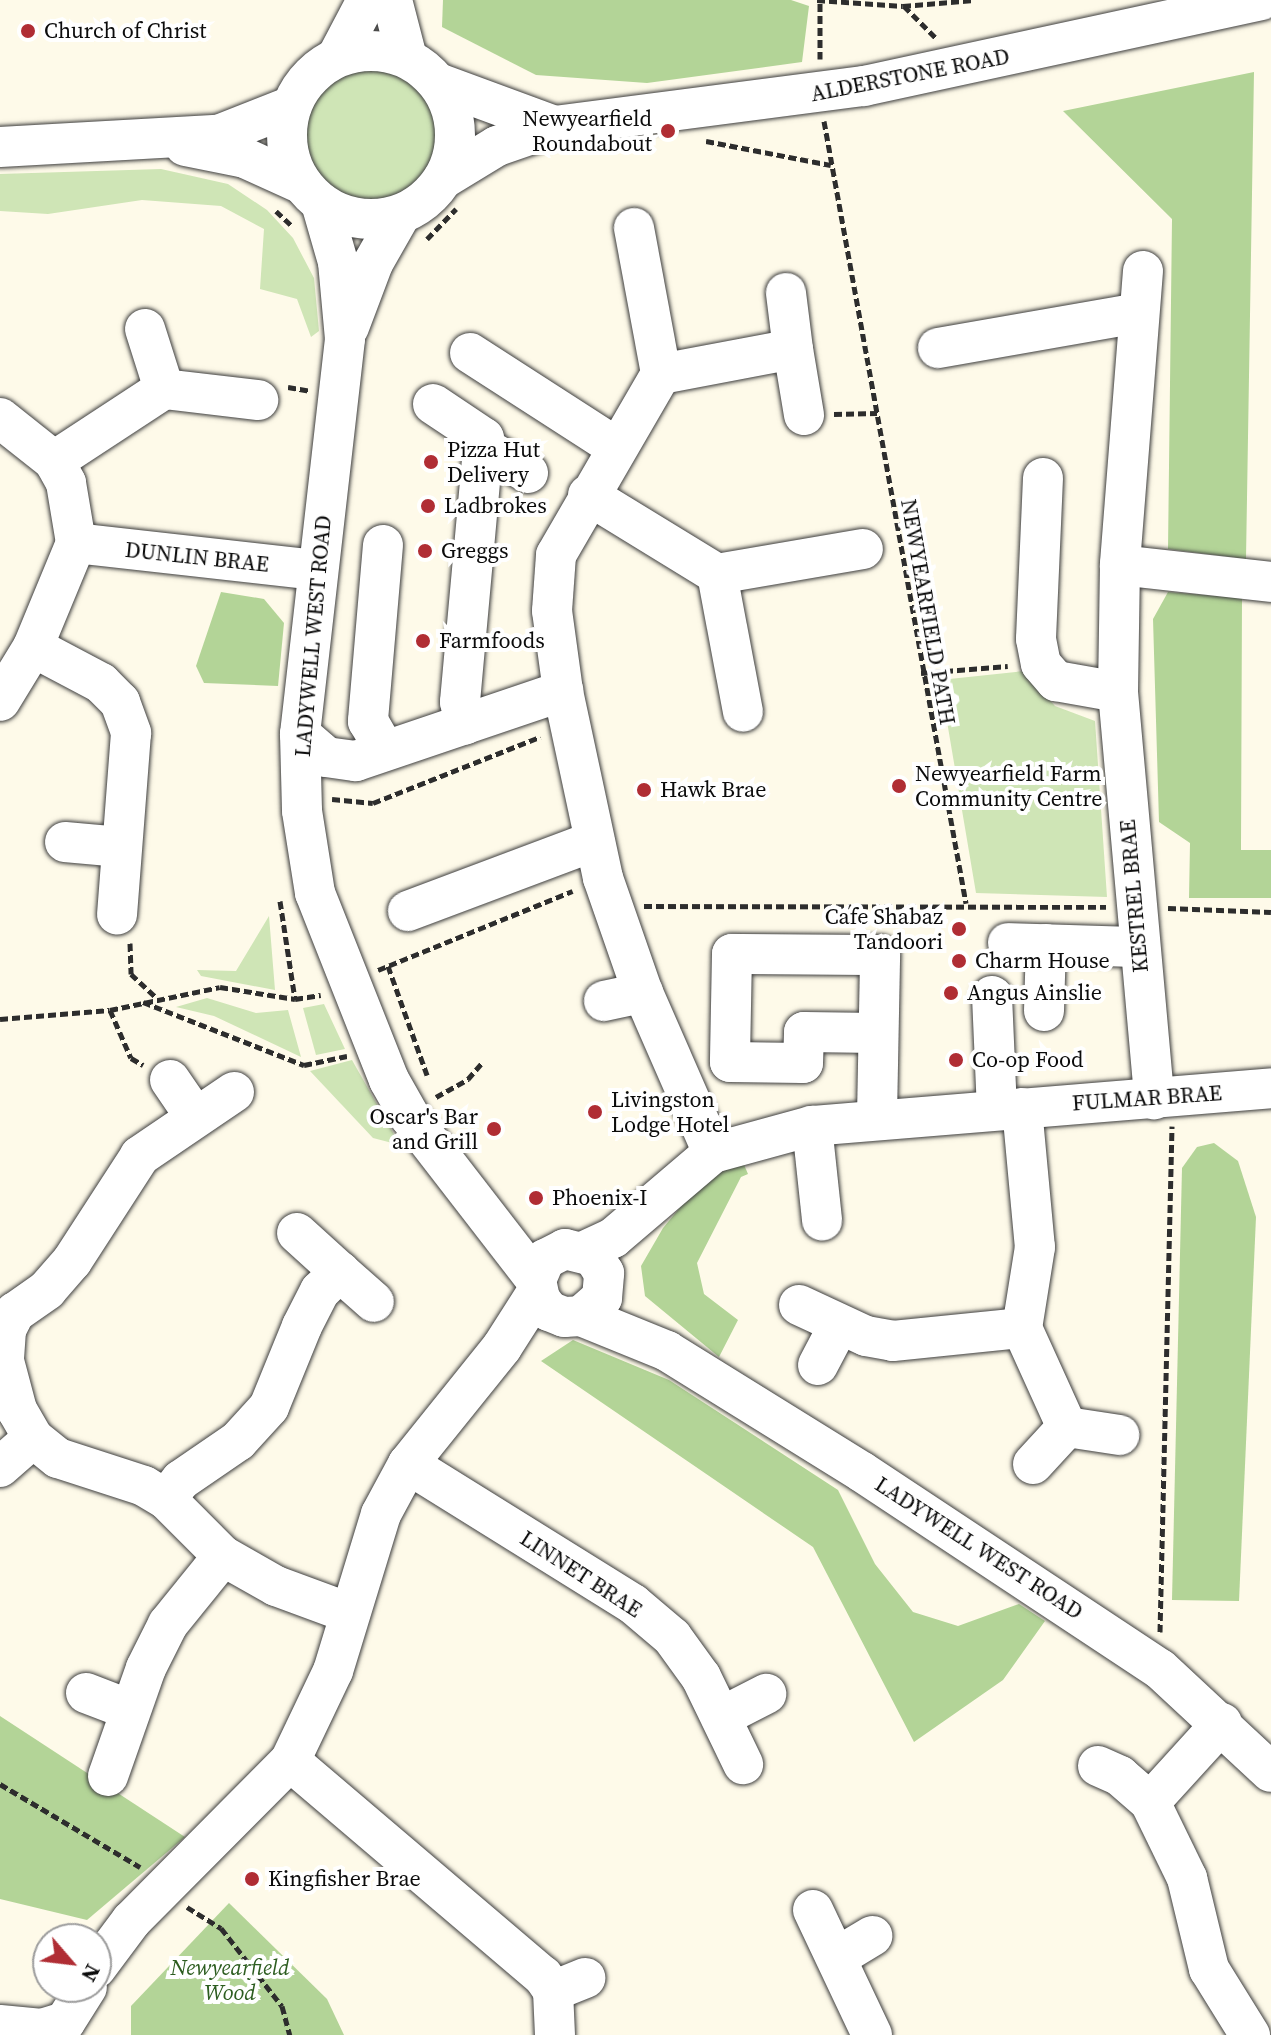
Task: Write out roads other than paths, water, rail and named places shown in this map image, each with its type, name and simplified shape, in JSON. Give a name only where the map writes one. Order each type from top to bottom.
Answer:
[{"type":"street","points":[[337,57],[367,0]]},
{"type":"street","points":[[392,0],[407,58]]},
{"type":"street","name":"ALDERSTONE ROAD","points":[[455,189],[497,146],[555,126],[662,115],[864,86],[1261,0]]},
{"type":"street","points":[[165,142],[245,158],[306,206],[411,230],[425,200],[455,189],[453,113],[438,83],[407,58],[372,50],[337,57],[310,77],[292,106],[287,133],[290,160],[306,206]]},
{"type":"street","name":"ALDERSTONE ROAD","points":[[438,83],[555,126]]},
{"type":"street","points":[[0,147],[165,142],[218,135],[292,106]]},
{"type":"street","name":"LADYWELL WEST ROAD","points":[[306,206],[338,262],[345,339],[300,734],[302,811],[315,893],[376,1049],[410,1117],[461,1185],[571,1283],[667,1351],[1160,1669],[1222,1723],[1271,1772]]},
{"type":"street","points":[[634,228],[661,374],[588,495],[556,555],[552,611],[566,708],[603,875],[643,993],[713,1153]]},
{"type":"street","name":"LADYWELL WEST ROAD","points":[[345,339],[373,263],[411,230]]},
{"type":"street","name":"KESTREL BRAE","points":[[1143,271],[1132,373],[1120,565],[1118,692],[1138,947],[1163,1098]]},
{"type":"street","points":[[786,293],[804,415]]},
{"type":"street","points":[[938,348],[1138,313]]},
{"type":"street","points":[[145,329],[164,389]]},
{"type":"street","points":[[661,374],[793,349]]},
{"type":"street","points":[[470,353],[616,447]]},
{"type":"street","points":[[54,461],[164,389],[258,400]]},
{"type":"street","points":[[433,404],[484,438],[460,702],[465,724]]},
{"type":"street","points":[[0,418],[54,461],[66,483],[76,543],[33,647],[0,701]]},
{"type":"street","points":[[483,447],[528,473]]},
{"type":"street","points":[[1043,478],[1055,549],[1036,639],[1041,664],[1056,681],[1118,692]]},
{"type":"street","points":[[588,495],[717,574],[863,549]]},
{"type":"street","name":"DUNLIN BRAE","points":[[76,543],[317,570]]},
{"type":"street","points":[[383,545],[368,721],[385,751]]},
{"type":"street","points":[[1120,565],[1271,582]]},
{"type":"street","points":[[717,574],[743,712]]},
{"type":"street","points":[[33,647],[101,683],[120,702],[131,733],[117,914]]},
{"type":"street","points":[[300,734],[326,757],[356,761],[465,724],[566,708]]},
{"type":"street","points":[[65,842],[121,847]]},
{"type":"street","points":[[408,911],[603,875]]},
{"type":"street","points":[[1044,1011],[1027,944],[1138,947]]},
{"type":"street","points":[[877,1117],[880,955],[732,954],[730,1062],[803,1063],[804,1032],[878,1033]]},
{"type":"street","points":[[604,1001],[643,993]]},
{"type":"street","points":[[992,996],[1035,1247],[1022,1328],[1067,1427]]},
{"type":"street","points":[[170,1080],[194,1115]]},
{"type":"street","name":"FULMAR BRAE","points":[[571,1283],[613,1238],[713,1153],[812,1126],[877,1117],[1271,1088]]},
{"type":"street","points":[[234,1092],[194,1115],[140,1156],[72,1261],[47,1290],[8,1303],[4,1361],[17,1410],[33,1438],[58,1458],[144,1486],[166,1499],[223,1556],[276,1586],[349,1613]]},
{"type":"street","points":[[812,1126],[822,1220]]},
{"type":"street","points":[[297,1233],[374,1302]]},
{"type":"street","points":[[166,1499],[181,1480],[238,1441],[269,1407],[320,1291],[340,1272]]},
{"type":"street","points":[[112,1947],[131,1921],[290,1761],[333,1671],[381,1514],[408,1464],[502,1347],[571,1283]]},
{"type":"street","points":[[799,1305],[839,1325],[893,1341],[1022,1328]]},
{"type":"street","points":[[818,1365],[839,1325]]},
{"type":"street","points":[[1067,1427],[1119,1435]]},
{"type":"street","points":[[1033,1464],[1067,1427]]},
{"type":"street","points":[[0,1467],[33,1438]]},
{"type":"street","name":"LINNET BRAE","points":[[408,1464],[633,1604],[672,1637],[721,1717],[743,1764]]},
{"type":"street","points":[[108,1776],[130,1710],[168,1624],[223,1556]]},
{"type":"street","points":[[86,1693],[130,1710]]},
{"type":"street","points":[[721,1717],[766,1694]]},
{"type":"street","points":[[1150,1802],[1222,1723]]},
{"type":"street","points":[[290,1761],[505,1940],[569,1984],[555,2035]]},
{"type":"street","points":[[1098,1766],[1120,1776],[1150,1802],[1187,1878],[1209,1969],[1250,2035]]},
{"type":"street","points":[[813,1910],[855,1946],[872,2035]]},
{"type":"street","points":[[0,2025],[42,2029],[65,2022],[86,2009]]},
{"type":"place","name":"Church of Christ","points":[[28,31]]},
{"type":"place","name":"Newyearfield Roundabout","points":[[668,131]]},
{"type":"place","name":"Pizza Hut Delivery","points":[[431,462]]},
{"type":"place","name":"Ladbrokes","points":[[428,506]]},
{"type":"place","name":"Greggs","points":[[425,551]]},
{"type":"place","name":"Farmfoods","points":[[423,641]]},
{"type":"place","name":"Newyearfield Farm Community Centre","points":[[899,786]]},
{"type":"place","name":"Hawk Brae","points":[[644,790]]},
{"type":"place","name":"Cafe Shabaz Tandoori","points":[[959,929]]},
{"type":"place","name":"Charm House","points":[[959,961]]},
{"type":"place","name":"Angus Ainslie","points":[[951,993]]},
{"type":"place","name":"Co-op Food","points":[[956,1060]]},
{"type":"place","name":"Livingston Lodge Hotel","points":[[595,1112]]},
{"type":"place","name":"Oscar's Bar and Grill","points":[[494,1129]]},
{"type":"place","name":"Phoenix-I","points":[[536,1198]]},
{"type":"place","name":"Kingfisher Brae","points":[[252,1879]]},
{"type":"park label","name":"Newyearfield Wood","points":[[230,1980]]}]
